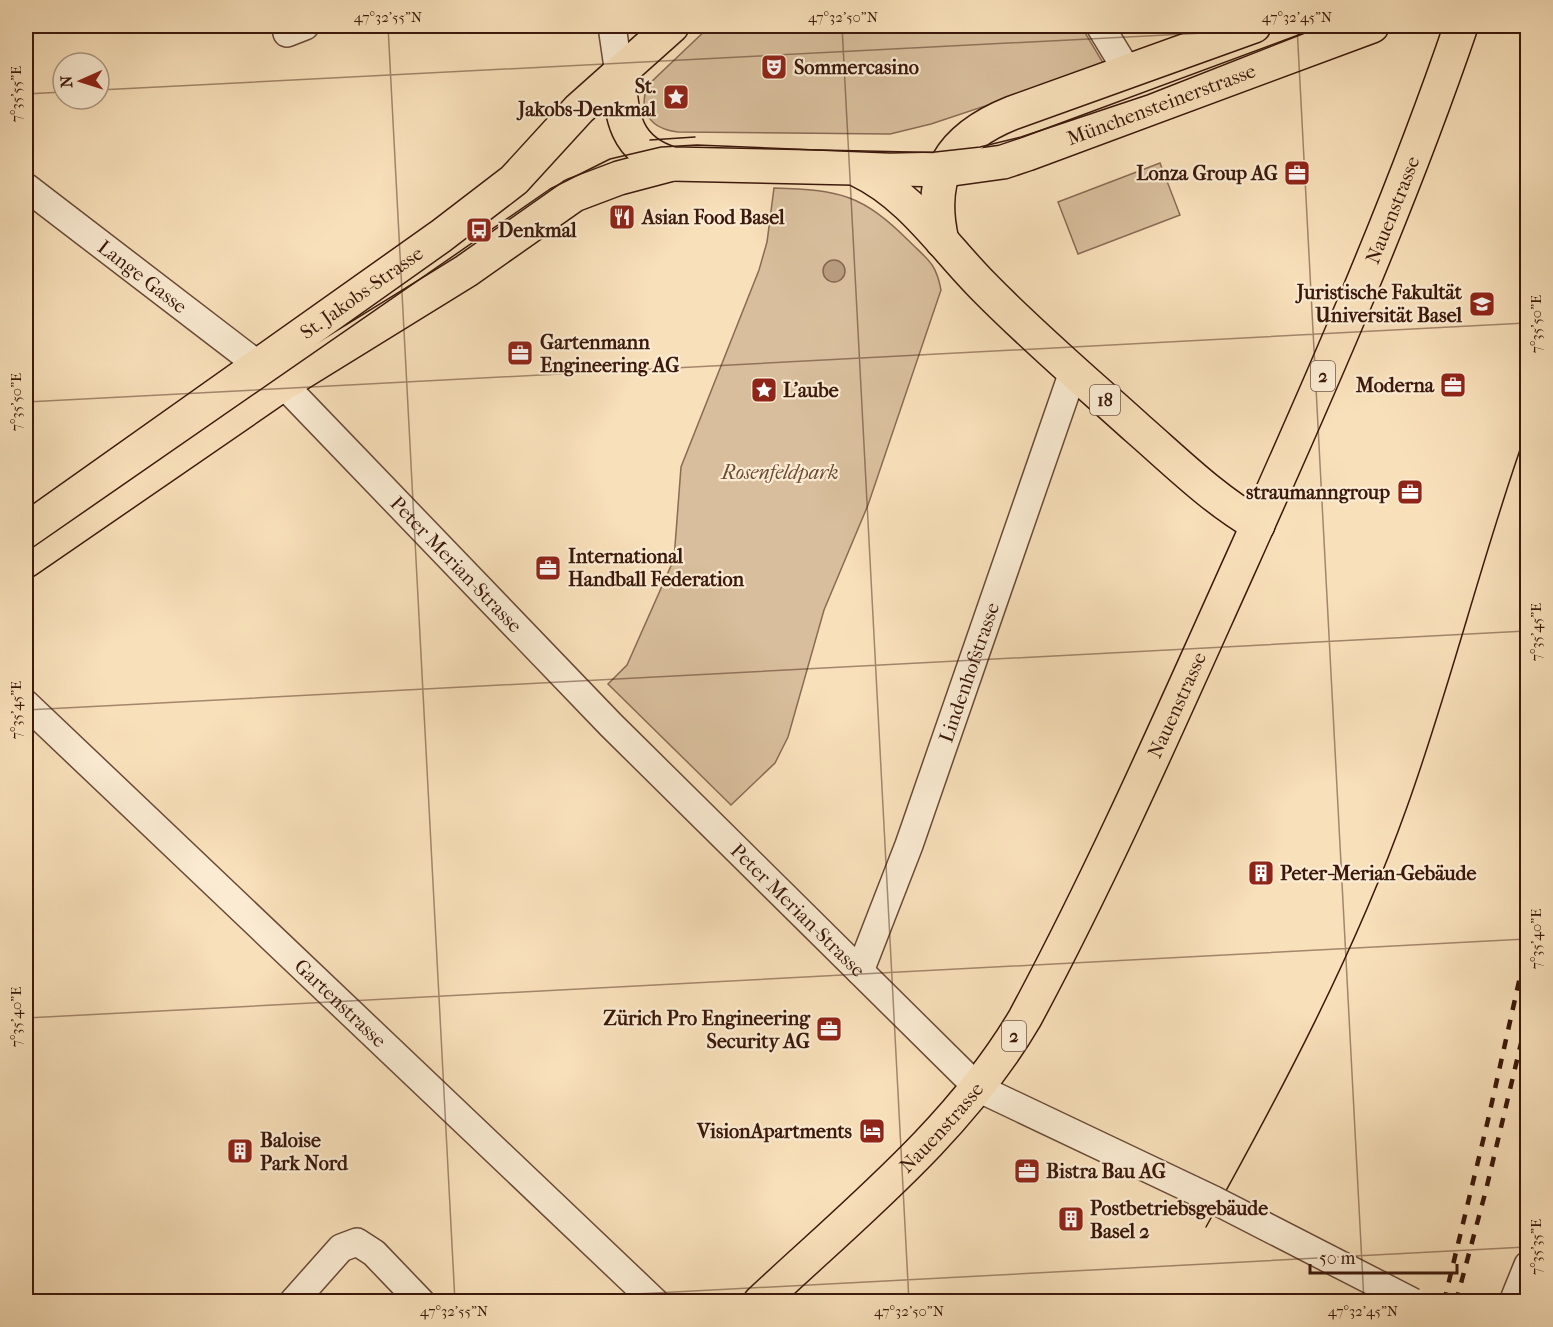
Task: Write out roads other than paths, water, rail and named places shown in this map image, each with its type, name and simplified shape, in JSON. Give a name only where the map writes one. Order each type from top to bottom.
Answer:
[{"type":"main road","name":"St. Jakobs-Strasse","points":[[26,561],[271,375],[441,236],[514,180],[579,110],[672,26]]},
{"type":"main road","points":[[942,241],[937,212],[945,170],[963,141],[992,121],[1254,26]]},
{"type":"main road","name":"Münchensteinerstrasse","points":[[619,74],[623,117],[630,135],[653,157],[672,164],[945,170],[980,166],[1027,154],[1372,26]]},
{"type":"main road","name":"Nauenstrasse","points":[[770,1297],[918,1152],[978,1088],[1005,1051],[1045,981],[1192,673],[1258,525],[1386,227],[1461,26]]},
{"type":"main road","points":[[1448,65],[1485,26]]},
{"type":"main road","name":"St. Jakobs-Strasse","points":[[26,530],[271,375],[466,271],[574,195],[619,178],[672,164]]},
{"type":"main road","points":[[857,169],[884,184],[910,206],[942,241]]},
{"type":"main road","name":"18","points":[[942,241],[984,287],[1073,372],[1220,501],[1258,525]]},
{"type":"street","points":[[612,26],[619,74]]},
{"type":"street","points":[[1100,26],[1128,72]]},
{"type":"street","name":"Lange Gasse","points":[[26,187],[271,375]]},
{"type":"street","name":"Lindenhofstrasse","points":[[860,971],[909,845],[1073,372]]},
{"type":"street","name":"Peter Merian-Strasse","points":[[271,375],[611,724],[978,1088],[1204,1195],[1413,1302]]},
{"type":"street","name":"Gartenstrasse","points":[[26,704],[655,1302]]},
{"type":"street","points":[[293,1302],[341,1248],[357,1242],[374,1253],[421,1302]]},
{"type":"street","points":[[1513,1302],[1527,1265]]},
{"type":"tram line","points":[[26,552],[550,189],[610,159],[661,147],[697,145],[890,153],[935,152],[980,147],[1021,137],[1147,95],[1323,26]]},
{"type":"tram line","points":[[650,140],[695,137]]},
{"type":"tram line","points":[[1206,1227],[1315,1021],[1387,861],[1423,760],[1496,522],[1528,427]]},
{"type":"railway","points":[[1524,396],[1528,391]]},
{"type":"railway","points":[[1444,1302],[1528,941]]},
{"type":"railway","points":[[1456,1302],[1486,1190],[1528,1014]]},
{"type":"place","name":"Sommercasino","points":[[774,67]]},
{"type":"place","name":"St. Jakobs-Denkmal","points":[[676,97]]},
{"type":"place","name":"Lonza Group AG","points":[[1297,173]]},
{"type":"place","name":"Asian Food Basel","points":[[622,217]]},
{"type":"place","name":"Denkmal","points":[[479,230]]},
{"type":"place","name":"Juristische Fakultät Universität Basel","points":[[1482,304]]},
{"type":"place","name":"Gartenmann Engineering AG","points":[[520,353]]},
{"type":"place","name":"Moderna","points":[[1453,385]]},
{"type":"place","name":"L’aube","points":[[764,390]]},
{"type":"place","name":"straumanngroup","points":[[1410,492]]},
{"type":"place","name":"International Handball Federation","points":[[548,568]]},
{"type":"place","name":"Peter-Merian-Gebäude","points":[[1261,873]]},
{"type":"place","name":"Zürich Pro Engineering Security AG","points":[[829,1029]]},
{"type":"place","name":"VisionApartments","points":[[872,1131]]},
{"type":"place","name":"Baloise Park Nord","points":[[240,1151]]},
{"type":"place","name":"Bistra Bau AG","points":[[1027,1171]]},
{"type":"place","name":"Postbetriebsgebäude Basel 2","points":[[1071,1219]]},
{"type":"park label","name":"Rosenfeldpark","points":[[780,472]]}]
